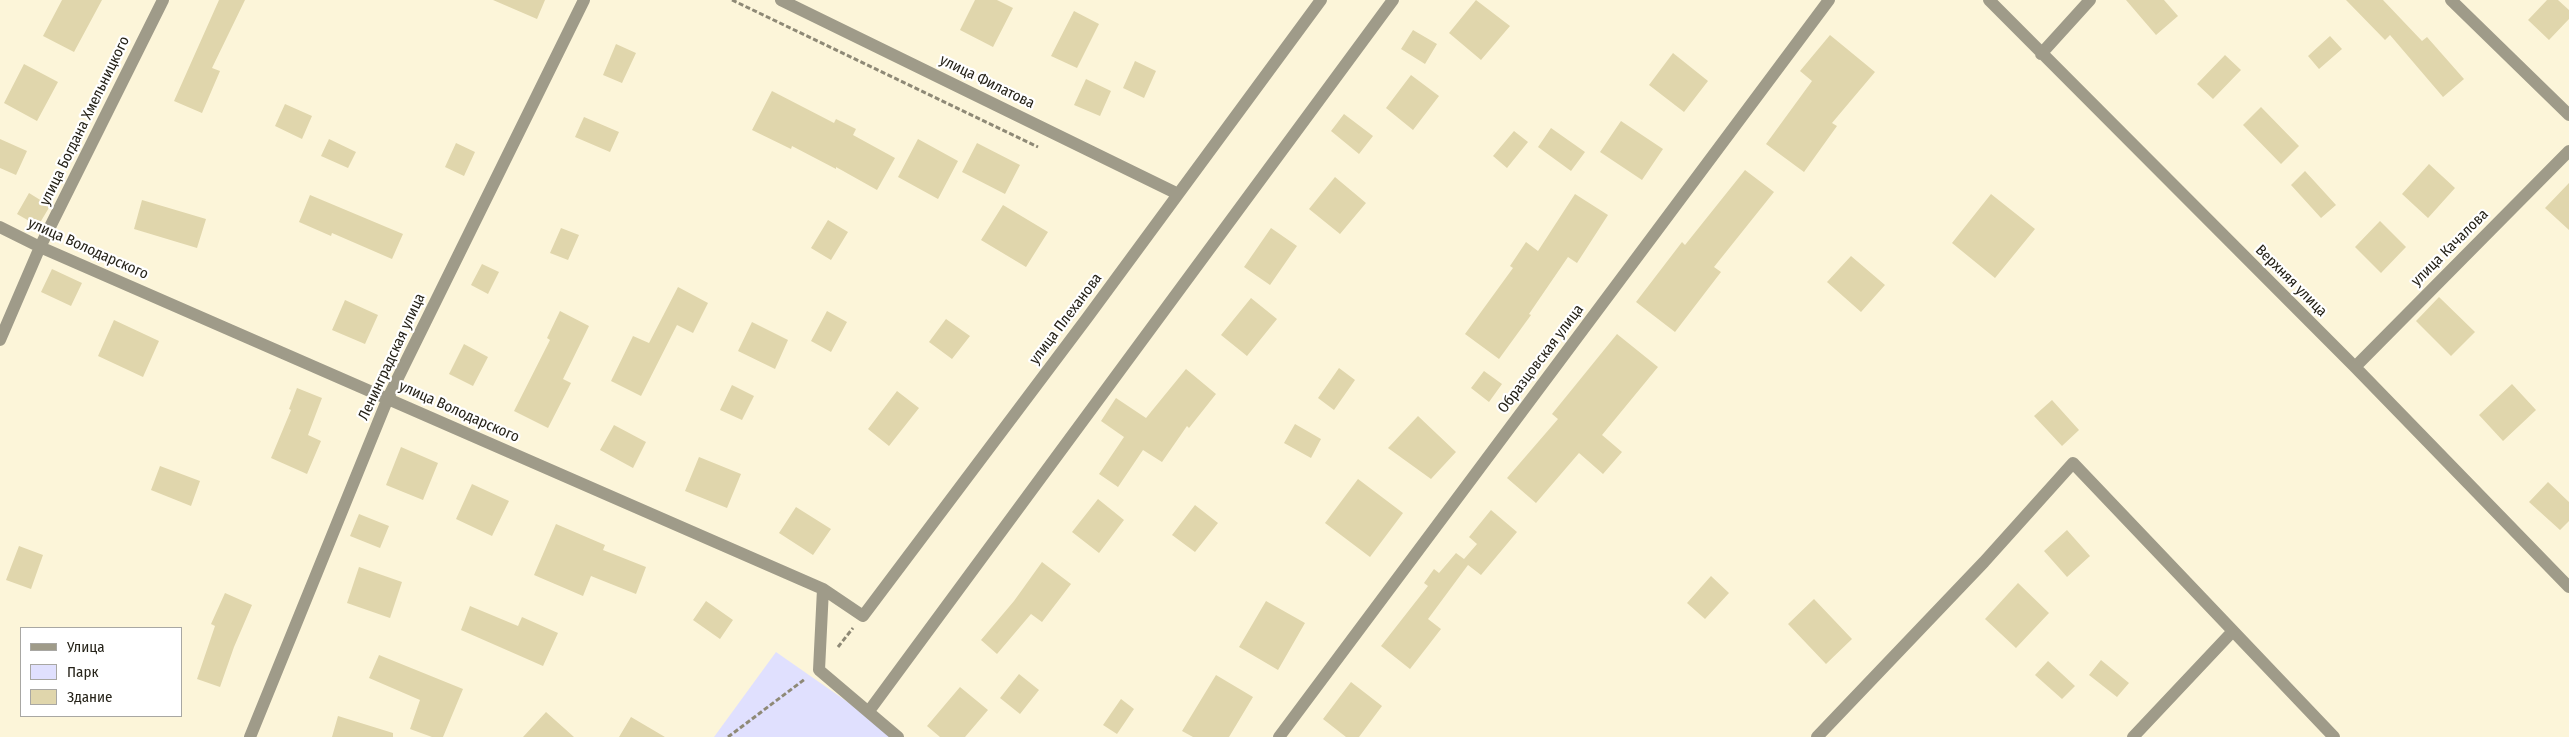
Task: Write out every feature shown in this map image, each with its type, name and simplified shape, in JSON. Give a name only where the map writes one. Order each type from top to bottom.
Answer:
[{"type":"street","name":"улица Богдана Хмельницкого","points":[[0,340],[40,247],[163,0]]},
{"type":"street","name":"Ленинградская улица","points":[[250,737],[388,398],[584,0]]},
{"type":"street","name":"улица Филатова","points":[[782,0],[1178,194]]},
{"type":"street","name":"улица Плеханова","points":[[863,616],[1321,0]]},
{"type":"street","points":[[869,712],[1393,0]]},
{"type":"street","name":"Образцовская улица","points":[[1279,737],[1829,0]]},
{"type":"street","name":"Верхняя улица","points":[[1989,0],[2355,367],[2569,587]]},
{"type":"street","points":[[2041,54],[2090,0]]},
{"type":"street","points":[[2451,0],[2569,115]]},
{"type":"street","name":"улица Качалова","points":[[2355,367],[2569,151]]},
{"type":"street","name":"улица Володарского","points":[[0,227],[40,247],[822,589]]},
{"type":"street","points":[[1817,737],[1984,562],[2073,463],[2334,737]]},
{"type":"street","points":[[822,589],[819,670],[898,737]]},
{"type":"street","points":[[822,589],[863,616]]},
{"type":"street","points":[[2132,737],[2233,631]]},
{"type":"path","points":[[732,0],[1043,149]]},
{"type":"path","points":[[728,737],[819,670],[863,616]]},
{"type":"green space","points":[[776,652],[872,719],[893,737],[714,737]]},
{"type":"building","points":[[62,0],[102,0],[74,52],[43,36]]},
{"type":"building","points":[[219,0],[245,0],[212,68],[220,71],[202,113],[174,101]]},
{"type":"building","points":[[493,0],[545,0],[537,19]]},
{"type":"building","points":[[975,0],[997,0],[1013,8],[993,47],[960,30]]},
{"type":"building","points":[[1476,0],[1510,26],[1481,60],[1449,33]]},
{"type":"building","points":[[2126,0],[2164,0],[2178,16],[2156,35]]},
{"type":"building","points":[[2346,0],[2383,0],[2422,41],[2427,37],[2464,79],[2443,97],[2390,35],[2385,40]]},
{"type":"building","points":[[2547,0],[2558,0],[2569,10],[2569,19],[2549,40],[2528,20]]},
{"type":"building","points":[[1074,11],[1099,24],[1077,68],[1051,56]]},
{"type":"building","points":[[1413,30],[1437,44],[1425,64],[1401,49]]},
{"type":"building","points":[[1830,35],[1875,72],[1832,123],[1837,126],[1804,172],[1766,144],[1812,81],[1800,71]]},
{"type":"building","points":[[2330,36],[2342,49],[2319,69],[2308,56]]},
{"type":"building","points":[[616,44],[636,53],[622,83],[603,75]]},
{"type":"building","points":[[1673,53],[1708,81],[1684,112],[1649,85]]},
{"type":"building","points":[[2225,55],[2241,70],[2213,99],[2197,84]]},
{"type":"building","points":[[1135,61],[1156,71],[1144,98],[1123,88]]},
{"type":"building","points":[[24,64],[58,82],[37,121],[4,103]]},
{"type":"building","points":[[1411,75],[1439,96],[1413,130],[1386,108]]},
{"type":"building","points":[[1086,79],[1111,91],[1100,116],[1074,105]]},
{"type":"building","points":[[772,91],[834,123],[836,119],[856,129],[853,135],[895,158],[877,190],[836,167],[836,169],[792,146],[791,149],[752,130]]},
{"type":"building","points":[[285,104],[312,116],[302,139],[275,126]]},
{"type":"building","points":[[2261,107],[2299,146],[2281,164],[2243,125]]},
{"type":"building","points":[[1344,114],[1373,136],[1359,154],[1331,131]]},
{"type":"building","points":[[584,117],[619,132],[610,152],[575,137]]},
{"type":"building","points":[[1621,121],[1663,149],[1642,180],[1600,152]]},
{"type":"building","points":[[1551,128],[1585,152],[1571,171],[1538,147]]},
{"type":"building","points":[[1514,131],[1528,142],[1507,168],[1493,156]]},
{"type":"building","points":[[0,139],[27,151],[16,175],[0,168]]},
{"type":"building","points":[[329,139],[356,152],[348,168],[321,156]]},
{"type":"building","points":[[918,139],[958,161],[938,199],[898,177]]},
{"type":"building","points":[[456,143],[475,152],[464,176],[445,167]]},
{"type":"building","points":[[977,143],[1020,165],[1005,194],[962,172]]},
{"type":"building","points":[[2429,164],[2455,188],[2428,218],[2402,194]]},
{"type":"building","points":[[1745,170],[1774,192],[1714,267],[1721,272],[1675,332],[1636,302],[1682,242],[1685,245]]},
{"type":"building","points":[[2305,171],[2336,205],[2321,218],[2291,185]]},
{"type":"building","points":[[1335,177],[1366,203],[1340,234],[1309,209]]},
{"type":"building","points":[[2569,183],[2569,230],[2545,208]]},
{"type":"building","points":[[29,193],[50,206],[38,226],[17,214]]},
{"type":"building","points":[[1575,194],[1608,215],[1577,263],[1568,257],[1529,314],[1531,315],[1499,359],[1465,334],[1513,268],[1510,266],[1526,242],[1538,251]]},
{"type":"building","points":[[1991,194],[2035,229],[1995,278],[1952,243]]},
{"type":"building","points":[[310,195],[403,234],[392,259],[332,233],[331,236],[299,222]]},
{"type":"building","points":[[142,200],[206,219],[197,248],[134,229]]},
{"type":"building","points":[[1003,205],[1048,232],[1026,267],[981,240]]},
{"type":"building","points":[[828,220],[848,232],[831,260],[811,248]]},
{"type":"building","points":[[2380,221],[2406,247],[2381,273],[2355,247]]},
{"type":"building","points":[[561,228],[579,235],[568,260],[550,253]]},
{"type":"building","points":[[1271,228],[1297,246],[1270,285],[1244,267]]},
{"type":"building","points":[[1851,256],[1885,285],[1861,312],[1827,282]]},
{"type":"building","points":[[482,264],[499,272],[488,294],[471,285]]},
{"type":"building","points":[[52,269],[82,283],[71,306],[41,292]]},
{"type":"building","points":[[678,287],[708,303],[693,333],[677,325],[641,396],[611,381],[633,336],[649,343]]},
{"type":"building","points":[[2439,297],[2475,332],[2451,356],[2416,321]]},
{"type":"building","points":[[1251,298],[1277,319],[1247,356],[1221,335]]},
{"type":"building","points":[[345,300],[378,315],[365,344],[332,330]]},
{"type":"building","points":[[560,311],[589,326],[563,379],[571,383],[548,428],[514,411],[550,340],[547,338]]},
{"type":"building","points":[[827,311],[847,322],[831,352],[811,341]]},
{"type":"building","points":[[946,319],[970,336],[952,359],[929,342]]},
{"type":"building","points":[[114,320],[159,341],[143,377],[98,356]]},
{"type":"building","points":[[752,322],[788,340],[775,369],[738,351]]},
{"type":"building","points":[[1617,334],[1658,367],[1602,435],[1622,452],[1603,474],[1579,453],[1536,503],[1507,478],[1558,419],[1552,414]]},
{"type":"building","points":[[464,344],[488,357],[473,386],[449,374]]},
{"type":"building","points":[[1339,368],[1355,380],[1334,410],[1318,398]]},
{"type":"building","points":[[1186,369],[1216,394],[1189,428],[1187,426],[1162,462],[1143,450],[1118,487],[1099,474],[1124,437],[1101,421],[1116,398],[1146,418]]},
{"type":"building","points":[[1484,371],[1502,384],[1489,402],[1471,388]]},
{"type":"building","points":[[2512,384],[2536,410],[2503,441],[2479,415]]},
{"type":"building","points":[[732,385],[754,396],[742,420],[720,410]]},
{"type":"building","points":[[297,388],[322,398],[308,435],[321,441],[307,474],[271,458],[291,410],[289,409]]},
{"type":"building","points":[[897,391],[919,408],[889,446],[868,429]]},
{"type":"building","points":[[2052,400],[2079,430],[2062,446],[2034,416]]},
{"type":"building","points":[[1418,416],[1456,452],[1431,479],[1388,448]]},
{"type":"building","points":[[1295,424],[1321,439],[1311,458],[1284,443]]},
{"type":"building","points":[[614,425],[646,442],[633,468],[600,450]]},
{"type":"building","points":[[401,447],[438,463],[423,500],[386,485]]},
{"type":"building","points":[[699,457],[741,474],[727,508],[685,491]]},
{"type":"building","points":[[160,466],[200,481],[191,506],[151,490]]},
{"type":"building","points":[[1358,479],[1403,513],[1370,557],[1325,523]]},
{"type":"building","points":[[2548,482],[2569,502],[2569,521],[2560,530],[2529,502]]},
{"type":"building","points":[[472,484],[509,501],[492,536],[456,519]]},
{"type":"building","points":[[1098,499],[1124,520],[1099,553],[1072,532]]},
{"type":"building","points":[[1195,505],[1218,523],[1195,552],[1172,535]]},
{"type":"building","points":[[796,507],[831,529],[813,555],[779,533]]},
{"type":"building","points":[[1491,510],[1517,532],[1481,575],[1468,565],[1428,619],[1441,629],[1410,669],[1381,646],[1428,586],[1424,583],[1434,569],[1439,573],[1456,553],[1464,559],[1477,544],[1469,537]]},
{"type":"building","points":[[359,514],[389,526],[380,548],[350,536]]},
{"type":"building","points":[[556,524],[605,545],[603,550],[646,567],[636,594],[591,576],[583,596],[534,575]]},
{"type":"building","points":[[2067,530],[2090,556],[2067,577],[2044,551]]},
{"type":"building","points":[[19,546],[43,555],[31,589],[6,580]]},
{"type":"building","points":[[1042,562],[1071,584],[1042,622],[1031,614],[997,654],[981,640],[1014,601]]},
{"type":"building","points":[[359,567],[402,582],[390,618],[347,603]]},
{"type":"building","points":[[1711,576],[1729,593],[1705,619],[1687,603]]},
{"type":"building","points":[[2018,583],[2049,613],[2016,648],[1985,619]]},
{"type":"building","points":[[225,593],[252,605],[220,687],[197,679],[215,626],[211,624]]},
{"type":"building","points":[[1814,599],[1852,639],[1826,664],[1788,624]]},
{"type":"building","points":[[706,601],[733,620],[720,639],[693,620]]},
{"type":"building","points":[[1266,601],[1305,623],[1278,670],[1239,647]]},
{"type":"building","points":[[470,606],[518,626],[522,617],[558,633],[543,666],[461,630]]},
{"type":"building","points":[[379,655],[463,689],[443,737],[432,737],[410,729],[420,700],[369,678]]},
{"type":"building","points":[[2101,660],[2129,683],[2117,697],[2089,675]]},
{"type":"building","points":[[2048,661],[2075,686],[2062,699],[2035,675]]},
{"type":"building","points":[[1019,674],[1039,690],[1020,714],[1000,698]]},
{"type":"building","points":[[1216,675],[1253,697],[1229,737],[1193,737],[1182,731]]},
{"type":"building","points":[[1351,682],[1382,706],[1359,737],[1346,737],[1323,719]]},
{"type":"building","points":[[960,687],[988,710],[965,737],[940,737],[927,726]]},
{"type":"building","points":[[1121,699],[1134,709],[1117,734],[1103,725]]},
{"type":"building","points":[[546,712],[574,737],[523,737]]},
{"type":"building","points":[[338,716],[393,733],[393,737],[332,737]]},
{"type":"building","points":[[631,717],[665,737],[619,737]]}]
